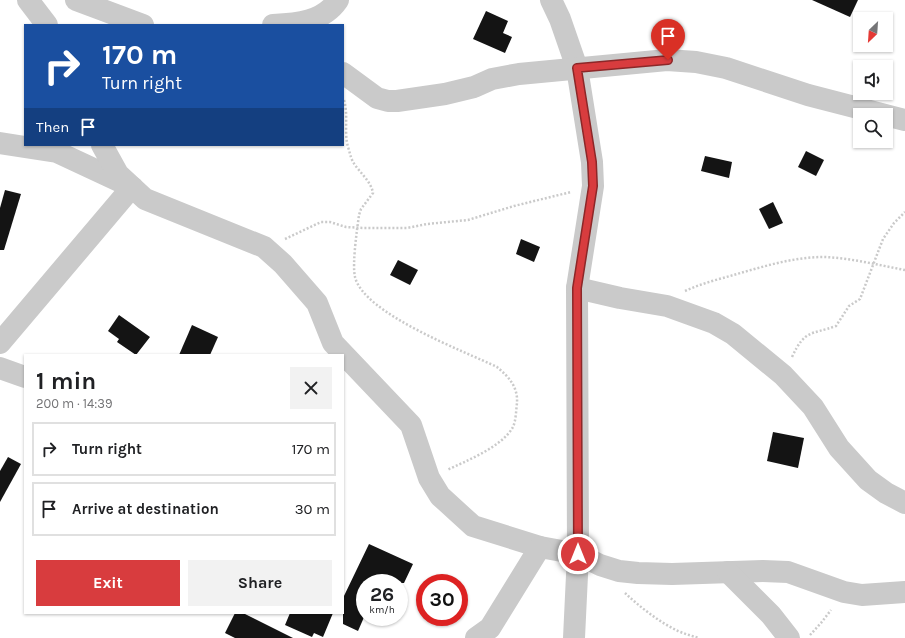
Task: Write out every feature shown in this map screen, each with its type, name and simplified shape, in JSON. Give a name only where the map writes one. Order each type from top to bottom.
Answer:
[{"type":"street","points":[[28,0],[46,24]]},
{"type":"street","points":[[76,0],[140,24]]},
{"type":"street","points":[[296,24],[316,18],[338,0]]},
{"type":"street","points":[[551,0],[560,19],[577,68],[592,162],[593,186],[577,288],[578,554],[574,638]]},
{"type":"street","points":[[344,74],[377,98],[388,101],[445,94],[474,87],[492,79],[519,74],[668,60],[696,62],[726,68],[808,95],[905,120]]},
{"type":"street","points":[[0,143],[57,152],[132,187]]},
{"type":"street","points":[[103,146],[118,174],[145,199],[264,247],[283,264],[317,303],[333,343],[343,354]]},
{"type":"street","points":[[0,343],[132,187]]},
{"type":"street","points":[[577,288],[620,298],[667,306],[698,317],[733,334],[783,375],[813,407],[839,448],[868,480],[886,493],[905,503]]},
{"type":"street","points":[[344,355],[411,425],[429,478],[440,496],[473,526],[540,548],[578,554],[600,565],[619,571],[672,574],[788,572],[844,592],[862,595],[905,592]]},
{"type":"street","points":[[0,368],[24,377]]},
{"type":"street","points":[[476,638],[490,628],[540,548]]},
{"type":"street","points":[[728,572],[771,615],[789,638]]},
{"type":"path","points":[[344,102],[347,113],[346,136],[348,149],[353,162],[366,178],[374,193],[360,212],[357,228],[354,270],[358,283],[364,293],[378,305],[418,330],[497,368],[507,375],[513,383],[516,391],[516,413],[513,427],[507,435],[489,450],[429,478]]},
{"type":"path","points":[[264,247],[321,222],[330,222],[346,227],[357,228],[407,228],[427,224],[468,220],[514,206],[593,186]]},
{"type":"path","points":[[783,375],[803,338],[812,332],[836,326],[849,306],[860,299],[883,239],[894,223],[905,212]]},
{"type":"path","points":[[667,306],[679,294],[703,283],[788,261],[823,257],[863,261],[905,270]]},
{"type":"path","points":[[621,588],[626,594],[666,624],[678,631],[699,638]]},
{"type":"path","points":[[806,638],[821,623],[844,592]]},
{"type":"building","points":[[812,0],[858,0],[850,17]]},
{"type":"building","points":[[486,11],[508,21],[503,33],[512,37],[505,53],[473,39]]},
{"type":"building","points":[[806,151],[824,160],[816,176],[798,167]]},
{"type":"building","points":[[705,156],[732,162],[729,178],[701,171]]},
{"type":"building","points":[[5,190],[21,194],[4,250],[0,250],[0,208]]},
{"type":"building","points":[[773,202],[783,223],[769,229],[759,209]]},
{"type":"building","points":[[521,239],[540,247],[534,262],[516,254]]},
{"type":"building","points":[[398,260],[418,270],[410,285],[390,275]]},
{"type":"building","points":[[119,315],[150,337],[137,354],[135,354],[117,342],[119,339],[108,331]]},
{"type":"building","points":[[192,325],[218,337],[210,354],[179,354]]},
{"type":"building","points":[[773,432],[804,438],[798,468],[767,461]]},
{"type":"building","points":[[8,457],[21,464],[0,502],[0,471]]},
{"type":"building","points":[[369,544],[413,564],[408,575],[356,574],[356,626],[360,626],[358,631],[343,624],[344,596]]},
{"type":"building","points":[[234,614],[245,614],[293,638],[235,638],[225,633]]},
{"type":"building","points":[[290,614],[333,614],[323,637],[314,633],[312,637],[285,625]]},
{"type":"route","points":[[578,554],[577,288],[593,186],[592,162],[577,68],[668,60]]}]
